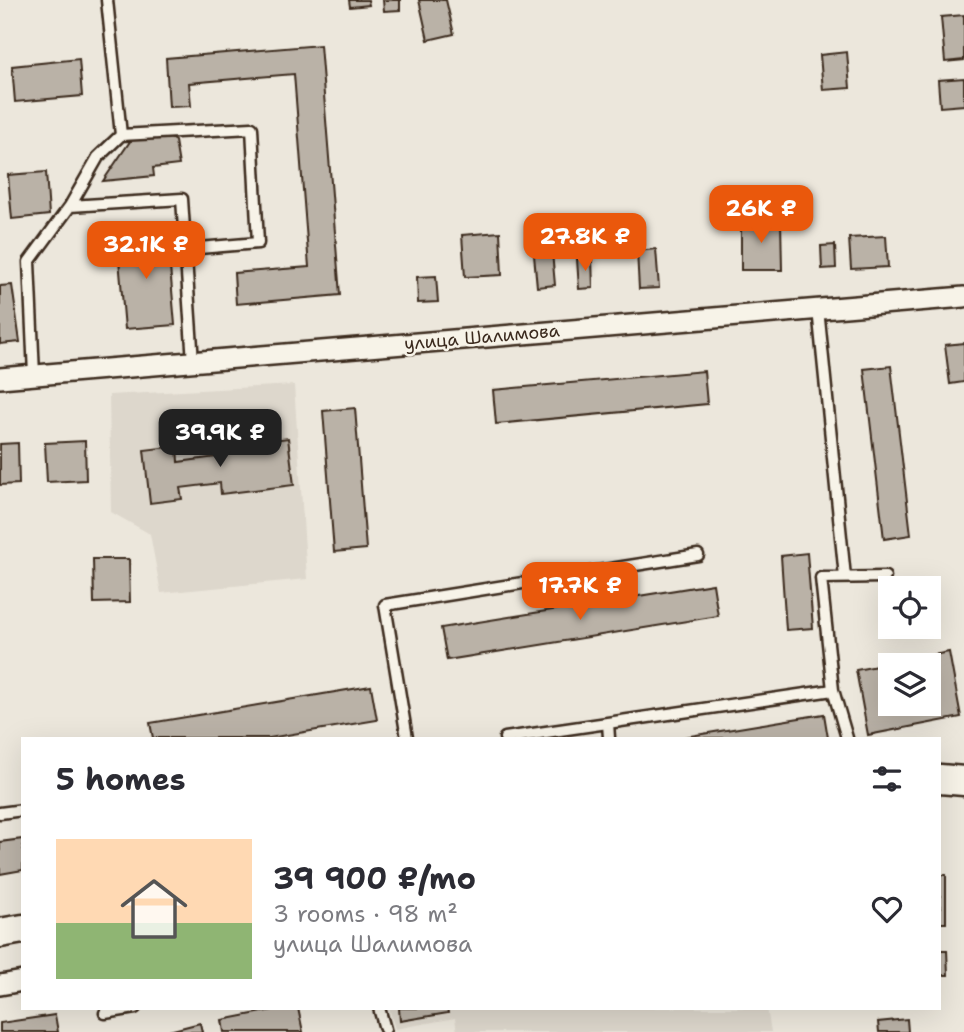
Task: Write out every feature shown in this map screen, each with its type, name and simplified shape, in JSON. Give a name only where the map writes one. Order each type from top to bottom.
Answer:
[{"type":"street","name":"улица Шалимова","points":[[0,378],[964,297]]},
{"type":"street","points":[[941,779],[964,781]]},
{"type":"street","points":[[0,933],[21,929]]},
{"type":"street","points":[[0,985],[21,981]]},
{"type":"lane","points":[[107,0],[121,135]]},
{"type":"lane","points":[[34,375],[29,262],[69,206],[98,157],[121,135],[252,128],[258,243],[187,249]]},
{"type":"lane","points":[[69,206],[183,199],[193,362]]},
{"type":"lane","points":[[818,309],[845,577]]},
{"type":"lane","points":[[407,737],[385,605],[698,555]]},
{"type":"lane","points":[[847,737],[833,690],[821,578],[878,577]]},
{"type":"lane","points":[[512,737],[833,690]]},
{"type":"lane","points":[[608,723],[609,737]]},
{"type":"lane","points":[[0,813],[21,810]]},
{"type":"lane","points":[[105,1013],[123,1010]]},
{"type":"lane","points":[[380,1010],[385,1029]]},
{"type":"shaded area","points":[[294,385],[307,579],[161,593],[150,534],[111,512],[109,395]]},
{"type":"shaded area","points":[[390,1010],[767,1010],[771,1032],[457,1032],[455,1018],[395,1029]]},
{"type":"building","points":[[349,0],[368,0],[369,5],[350,7]]},
{"type":"building","points":[[383,0],[400,0],[400,10],[384,11]]},
{"type":"building","points":[[419,0],[446,0],[454,34],[428,40]]},
{"type":"building","points":[[964,15],[964,60],[945,62],[941,17]]},
{"type":"building","points":[[320,45],[340,295],[236,304],[234,273],[309,267],[294,74],[189,83],[191,106],[169,107],[166,58]]},
{"type":"building","points":[[847,52],[850,88],[823,90],[820,55]]},
{"type":"building","points":[[79,59],[82,96],[15,102],[12,66]]},
{"type":"building","points":[[964,78],[964,105],[940,107],[938,80]]},
{"type":"building","points":[[165,135],[175,141],[179,165],[153,168],[154,176],[103,181],[131,140]]},
{"type":"building","points":[[46,172],[49,215],[12,219],[8,175]]},
{"type":"building","points":[[781,220],[782,270],[741,270],[741,221]]},
{"type":"building","points":[[167,232],[175,325],[125,329],[117,236]]},
{"type":"building","points":[[500,232],[502,275],[465,277],[462,235]]},
{"type":"building","points":[[886,236],[888,267],[851,269],[849,238]]},
{"type":"building","points":[[835,245],[836,268],[822,269],[821,246]]},
{"type":"building","points":[[656,249],[659,288],[639,289],[637,251]]},
{"type":"building","points":[[552,252],[555,285],[537,287],[534,255]]},
{"type":"building","points":[[592,258],[593,288],[579,289],[577,259]]},
{"type":"building","points":[[436,276],[438,302],[418,303],[417,277]]},
{"type":"building","points":[[12,285],[20,342],[0,344],[0,286]]},
{"type":"building","points":[[964,343],[964,382],[950,384],[945,345]]},
{"type":"building","points":[[891,366],[911,535],[884,539],[864,369]]},
{"type":"building","points":[[704,371],[707,404],[496,424],[493,390]]},
{"type":"building","points":[[355,408],[366,549],[334,552],[323,411]]},
{"type":"building","points":[[288,438],[294,485],[221,494],[220,483],[180,488],[182,499],[150,503],[144,450],[177,446],[178,462],[217,457],[216,447]]},
{"type":"building","points":[[85,441],[86,480],[47,482],[45,443]]},
{"type":"building","points":[[18,443],[19,484],[0,485],[0,444]]},
{"type":"building","points":[[807,553],[813,628],[786,630],[781,556]]},
{"type":"building","points":[[93,559],[129,559],[130,602],[94,603]]},
{"type":"building","points":[[713,584],[718,616],[447,660],[441,628]]},
{"type":"building","points":[[949,652],[961,717],[868,735],[856,670],[878,666],[878,716],[941,716],[941,654]]},
{"type":"building","points":[[371,686],[377,720],[275,737],[153,737],[150,723]]},
{"type":"building","points":[[824,714],[828,737],[684,737]]},
{"type":"building","points":[[21,839],[21,870],[0,874],[0,842]]},
{"type":"building","points":[[941,875],[946,875],[946,923],[941,923]]},
{"type":"building","points":[[941,950],[947,950],[948,975],[941,975]]},
{"type":"building","points":[[273,1010],[298,1010],[303,1032],[224,1032],[222,1020]]},
{"type":"building","points":[[399,1010],[447,1010],[448,1013],[400,1021]]},
{"type":"building","points":[[55,1015],[58,1032],[0,1032],[0,1023]]},
{"type":"building","points":[[907,1019],[908,1032],[879,1032],[878,1022]]},
{"type":"building","points":[[200,1023],[202,1032],[165,1032]]}]
